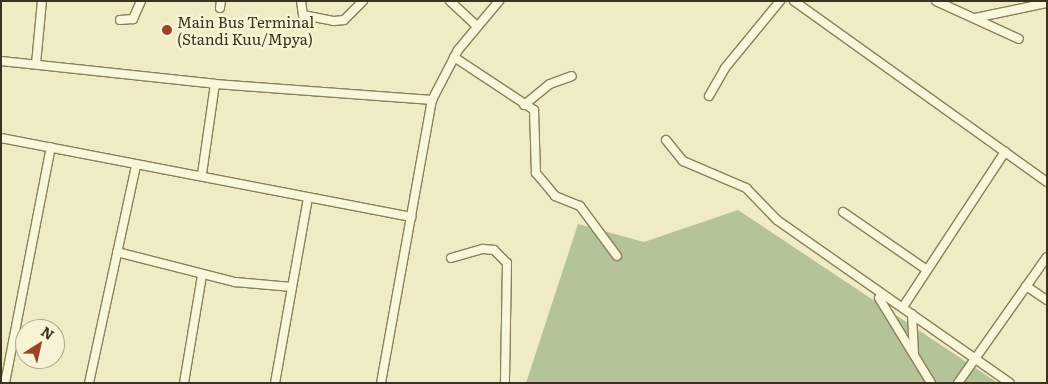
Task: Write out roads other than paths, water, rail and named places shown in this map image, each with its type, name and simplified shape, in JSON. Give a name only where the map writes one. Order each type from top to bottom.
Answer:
[{"type":"street","points":[[36,64],[42,1]]},
{"type":"street","points":[[120,20],[133,19],[141,1]]},
{"type":"street","points":[[301,1],[303,14],[334,21],[344,20],[363,1]]},
{"type":"street","points":[[450,1],[477,26]]},
{"type":"street","points":[[381,383],[432,100],[454,56],[499,1]]},
{"type":"street","points":[[709,96],[725,68],[780,1]]},
{"type":"street","points":[[794,1],[1047,182]]},
{"type":"street","points":[[936,1],[1018,39]]},
{"type":"street","points":[[971,18],[1047,3]]},
{"type":"street","points":[[454,56],[536,113],[536,172],[555,196],[584,211],[617,256]]},
{"type":"street","points":[[1,61],[215,84],[432,100]]},
{"type":"street","points":[[524,105],[550,84],[572,76]]},
{"type":"street","points":[[202,174],[215,84]]},
{"type":"street","points":[[1,138],[136,165],[202,174],[308,198],[411,217]]},
{"type":"street","points":[[666,140],[683,162],[746,188],[777,220],[903,307],[975,361],[1010,383]]},
{"type":"street","points":[[6,383],[51,147]]},
{"type":"street","points":[[903,307],[1005,152]]},
{"type":"street","points":[[89,383],[136,165]]},
{"type":"street","points":[[275,383],[308,198]]},
{"type":"street","points":[[843,212],[927,270]]},
{"type":"street","points":[[451,258],[483,249],[494,250],[506,263],[505,383]]},
{"type":"street","points":[[117,252],[202,276],[292,287]]},
{"type":"street","points":[[958,383],[1047,257]]},
{"type":"street","points":[[184,383],[202,276]]},
{"type":"street","points":[[1026,286],[1047,300]]},
{"type":"street","points":[[879,298],[931,383]]},
{"type":"street","points":[[912,314],[915,359]]},
{"type":"place","name":"Main Bus Terminal (Standi Kuu/Mpya)","points":[[167,30]]}]
